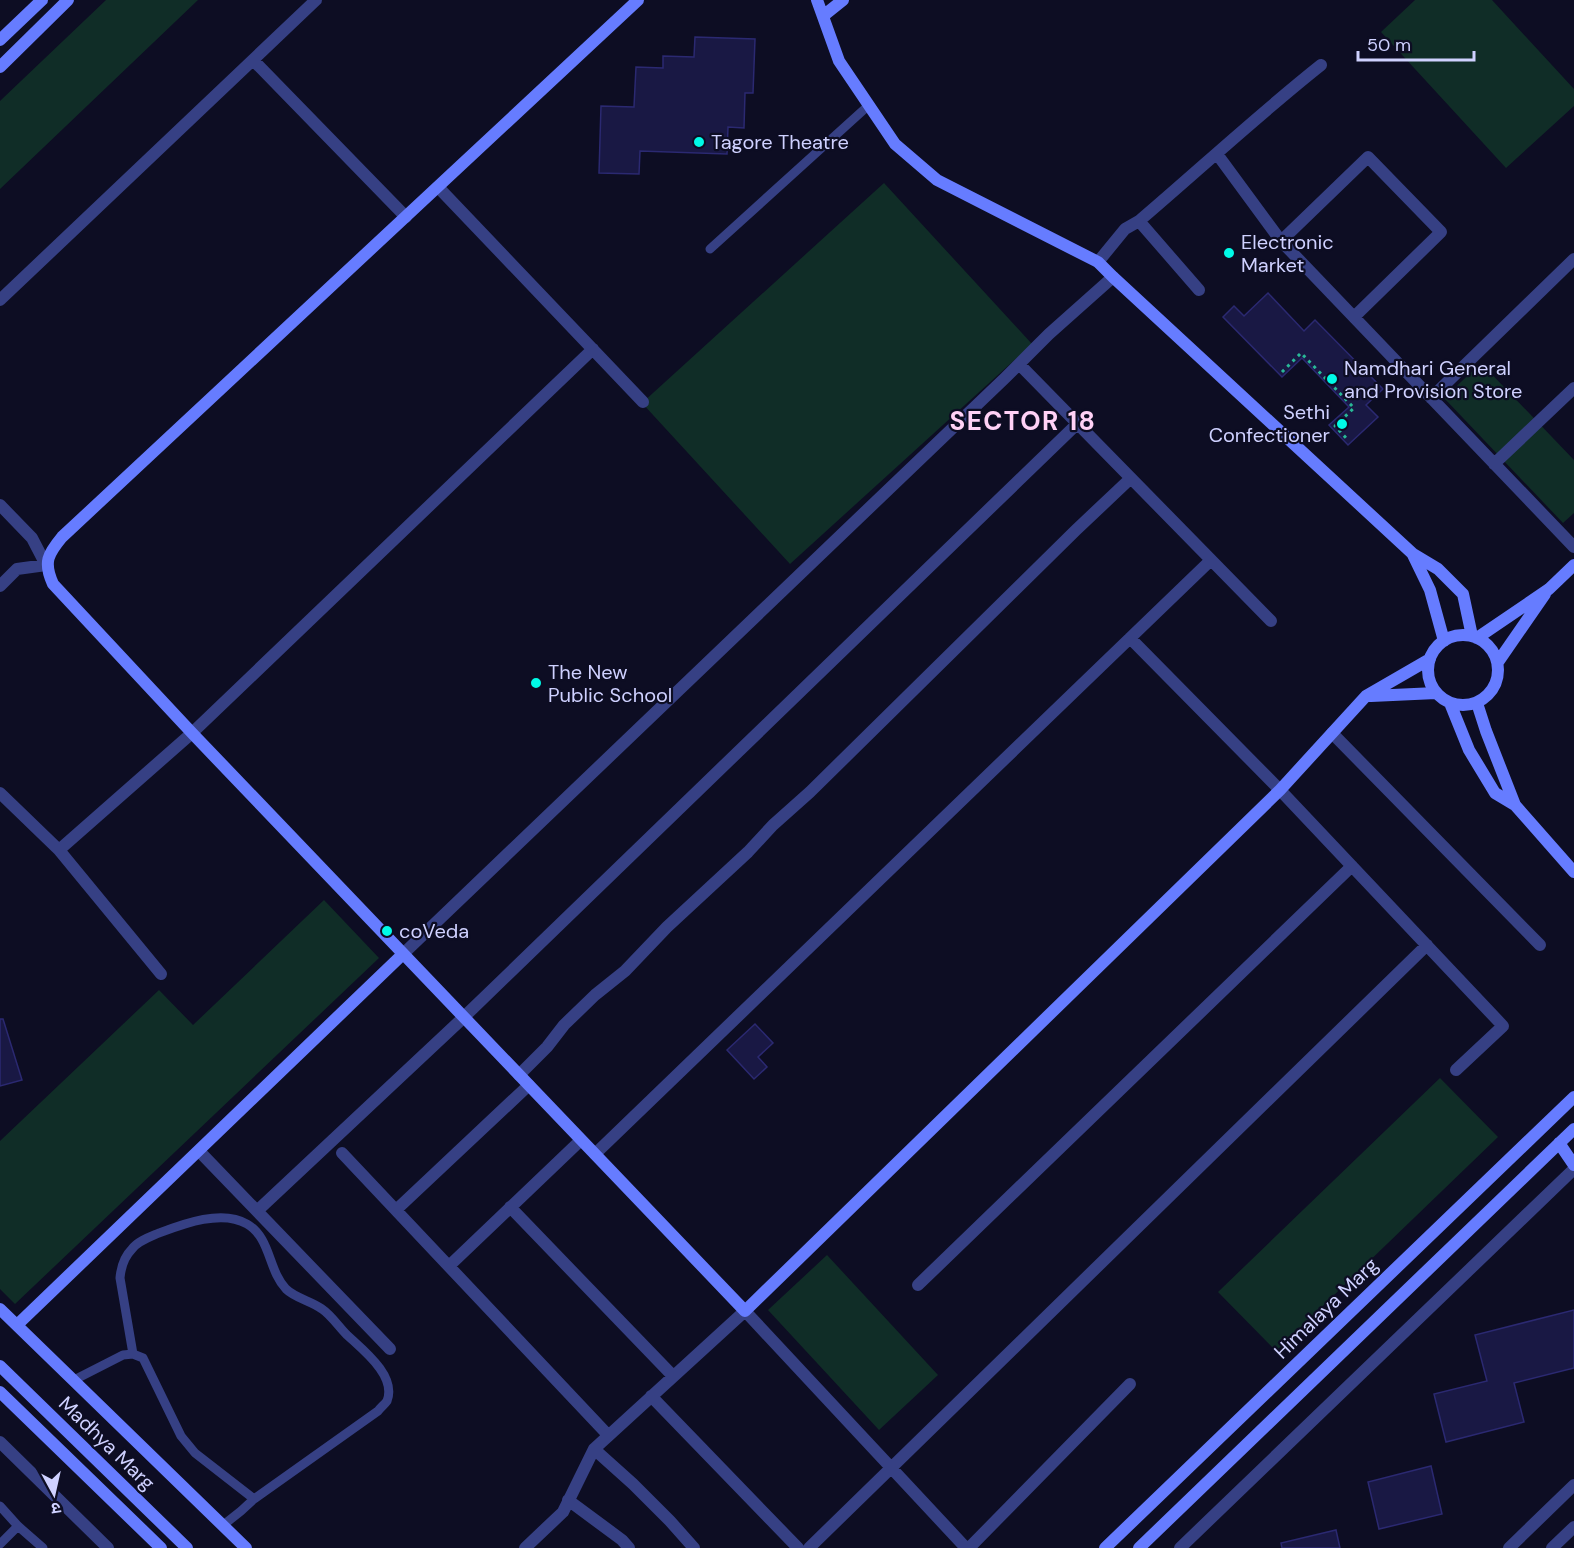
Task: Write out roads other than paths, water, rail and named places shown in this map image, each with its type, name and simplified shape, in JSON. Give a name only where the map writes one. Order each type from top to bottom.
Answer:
[{"type":"street","points":[[0,40],[42,0]]},
{"type":"street","points":[[0,66],[68,0]]},
{"type":"street","points":[[0,300],[316,0]]},
{"type":"street","points":[[46,565],[51,550],[62,537],[638,0]]},
{"type":"street","points":[[817,0],[839,61],[895,144],[937,180],[1098,262],[1413,554],[1438,569],[1463,594],[1474,637]]},
{"type":"street","points":[[823,16],[843,0]]},
{"type":"street","points":[[253,60],[406,218]]},
{"type":"street","points":[[1098,262],[1125,229],[1139,221],[1274,102],[1321,65]]},
{"type":"street","points":[[1217,154],[1281,241],[1574,548]]},
{"type":"street","points":[[1281,241],[1368,157],[1442,232],[1354,317]]},
{"type":"street","points":[[438,187],[643,402]]},
{"type":"street","points":[[1139,221],[1199,291]]},
{"type":"street","points":[[1431,398],[1574,259]]},
{"type":"street","points":[[17,1325],[1049,334],[1113,277]]},
{"type":"street","points":[[59,850],[192,733],[593,349]]},
{"type":"street","points":[[1019,364],[1271,621]]},
{"type":"street","points":[[1494,464],[1574,388]]},
{"type":"street","points":[[257,1211],[464,1017],[1077,424]]},
{"type":"street","points":[[519,1075],[595,995],[625,971],[700,895],[748,852],[773,825],[810,792],[1131,478]]},
{"type":"street","points":[[0,505],[32,538],[53,584],[968,1548],[1130,1384]]},
{"type":"street","points":[[1413,554],[1430,590],[1444,641]]},
{"type":"street","points":[[595,1154],[1211,560]]},
{"type":"street","points":[[0,586],[17,569],[46,565]]},
{"type":"street","points":[[1474,637],[1549,589],[1574,565]]},
{"type":"street","points":[[1498,662],[1549,589]]},
{"type":"street","points":[[1462,635],[1474,637],[1487,644],[1494,652],[1498,662],[1497,682],[1492,691],[1477,703],[1468,705],[1450,703],[1436,693],[1430,683],[1428,671],[1430,659],[1435,649],[1444,641],[1462,635]]},
{"type":"street","points":[[1130,638],[1280,790],[1503,1026],[1456,1070]]},
{"type":"street","points":[[525,1548],[563,1512],[594,1449],[608,1435],[745,1311],[1280,790],[1366,696],[1430,659]]},
{"type":"street","points":[[1366,696],[1436,693]]},
{"type":"street","points":[[1450,703],[1469,750],[1495,793],[1515,805],[1574,872]]},
{"type":"street","points":[[1477,703],[1515,805]]},
{"type":"street","points":[[1332,733],[1540,945]]},
{"type":"street","points":[[0,793],[59,850],[161,974]]},
{"type":"street","points":[[918,1285],[1352,866]]},
{"type":"street","points":[[809,1548],[1427,945]]},
{"type":"street","points":[[396,1210],[529,1085]]},
{"type":"street","name":"Himalaya Marg","points":[[1105,1548],[1574,1098]]},
{"type":"street","points":[[1139,1548],[1574,1129]]},
{"type":"street","points":[[448,1266],[581,1140]]},
{"type":"street","points":[[1180,1548],[1574,1167],[1559,1143]]},
{"type":"street","points":[[199,1151],[390,1349]]},
{"type":"street","points":[[342,1153],[608,1435]]},
{"type":"street","points":[[510,1207],[673,1376]]},
{"type":"street","points":[[0,1309],[246,1548]]},
{"type":"street","name":"Madhya Marg","points":[[0,1366],[187,1548]]},
{"type":"street","name":"Madhya Marg","points":[[0,1392],[161,1548]]},
{"type":"street","points":[[651,1396],[798,1548]]},
{"type":"street","points":[[0,1442],[108,1548]]},
{"type":"street","points":[[594,1449],[633,1484],[694,1548]]},
{"type":"street","points":[[1509,1548],[1574,1485]]},
{"type":"street","points":[[568,1500],[622,1540],[629,1548]]},
{"type":"street","points":[[1552,1548],[1574,1527]]},
{"type":"lane","points":[[710,249],[869,105]]},
{"type":"lane","points":[[133,1354],[120,1278],[121,1267],[132,1248],[148,1238],[185,1223],[231,1218],[246,1223],[256,1231],[285,1287],[291,1293],[324,1310],[382,1371],[388,1384],[387,1401],[378,1411],[254,1499],[222,1526]]},
{"type":"lane","points":[[74,1380],[123,1355],[133,1354],[143,1358],[181,1436],[195,1453],[254,1499]]},
{"type":"lane","points":[[0,1506],[43,1548]]},
{"type":"lane","points":[[0,1544],[18,1526]]},
{"type":"place","name":"Tagore Theatre","points":[[699,142]]},
{"type":"place","name":"Electronic Market","points":[[1229,253]]},
{"type":"place","name":"Namdhari General and Provision Store","points":[[1332,379]]},
{"type":"place","name":"Sethi Confectioner","points":[[1342,424]]},
{"type":"place","name":"The New Public School","points":[[536,683]]},
{"type":"place","name":"coVeda","points":[[387,931]]},
{"type":"district","name":"SECTOR 18","points":[[1023,421]]}]
